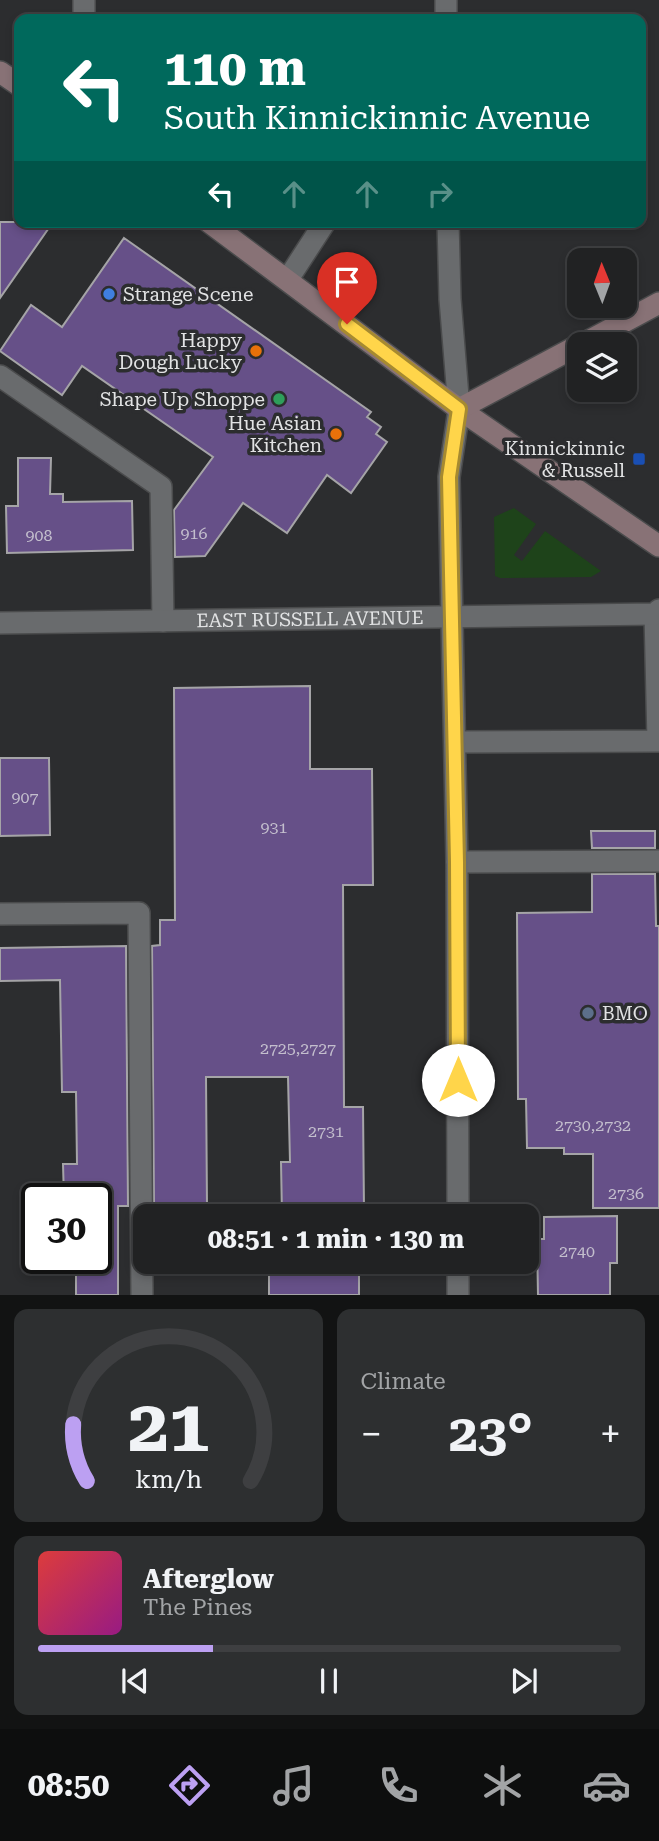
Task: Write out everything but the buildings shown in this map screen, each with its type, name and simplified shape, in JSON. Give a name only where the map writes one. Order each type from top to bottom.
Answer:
[{"type":"main road","points":[[217,228],[459,409],[659,546]]},
{"type":"main road","points":[[604,332],[659,303]]},
{"type":"main road","points":[[459,409],[567,352]]},
{"type":"street","points":[[288,279],[321,228]]},
{"type":"street","points":[[448,228],[450,299],[459,409],[449,477],[457,862],[458,1204]]},
{"type":"street","points":[[0,376],[161,487],[163,621]]},
{"type":"street","points":[[454,742],[658,741],[657,612]]},
{"type":"street","name":"EAST RUSSELL AVENUE","points":[[0,623],[453,619],[657,612]]},
{"type":"street","points":[[457,862],[659,861]]},
{"type":"street","points":[[0,914],[139,913],[142,1295]]},
{"type":"street","points":[[458,1274],[458,1295]]},
{"type":"green space","points":[[514,508],[536,524],[514,555],[522,561],[545,531],[601,571],[591,577],[495,576],[494,517]]},
{"type":"place","name":"Strange Scene","points":[[109,294]]},
{"type":"place","name":"Happy Dough Lucky","points":[[256,351]]},
{"type":"place","name":"Shape Up Shoppe","points":[[279,399]]},
{"type":"place","name":"Hue Asian Kitchen","points":[[336,434]]},
{"type":"place","name":"Kinnickinnic & Russell","points":[[639,459]]},
{"type":"place","name":"BMO","points":[[588,1013]]},
{"type":"route","points":[[347,324],[459,409],[449,477],[457,862],[458,1080]]}]
